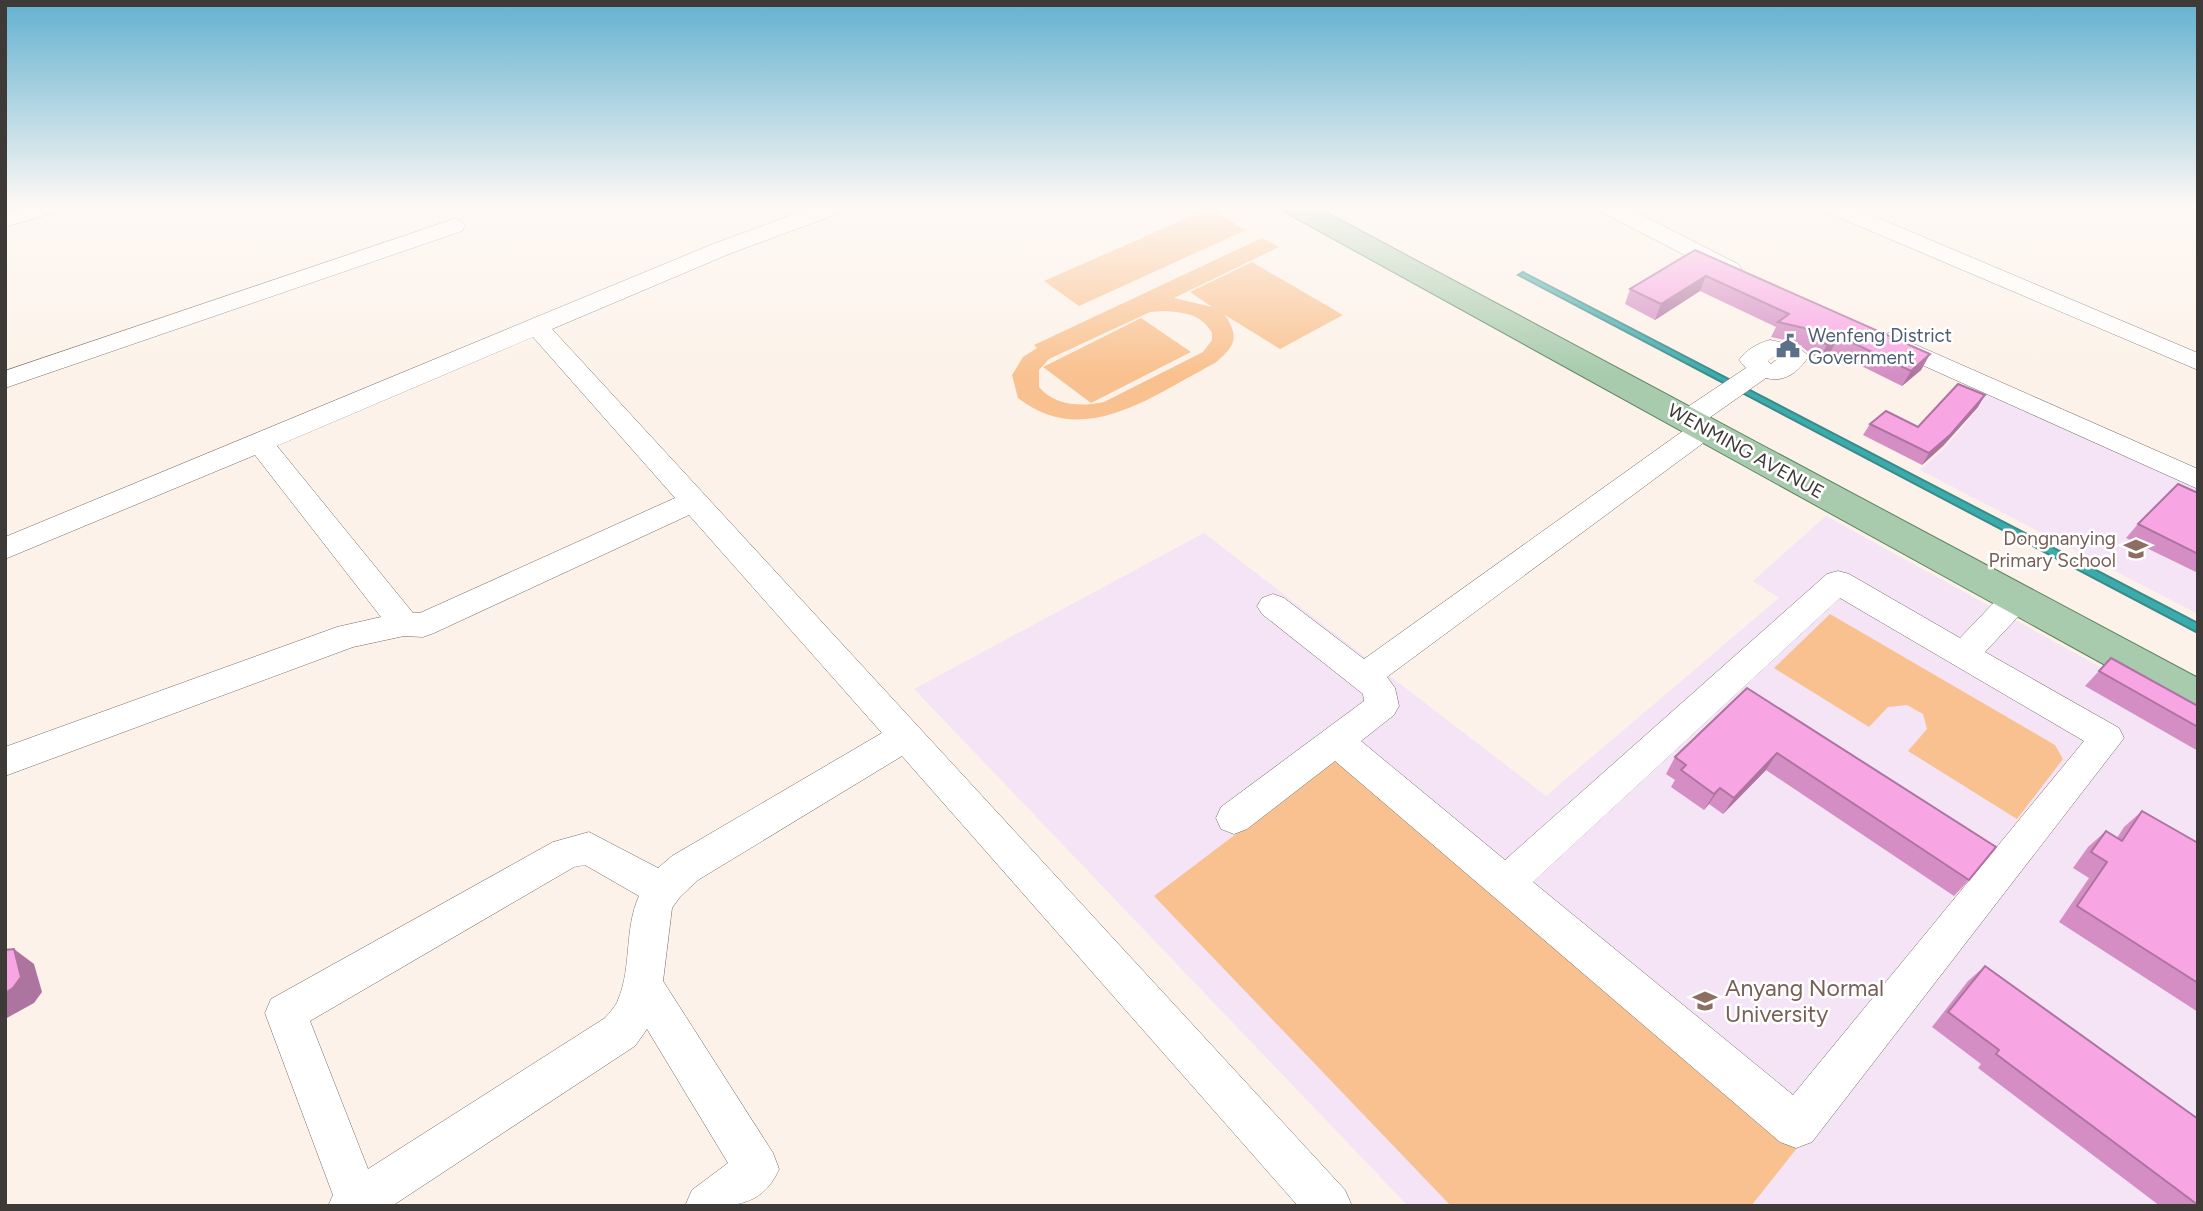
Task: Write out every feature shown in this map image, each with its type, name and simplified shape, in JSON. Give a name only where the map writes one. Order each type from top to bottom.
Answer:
[{"type":"main road","name":"WENMING AVENUE","points":[[1402,263],[2198,680]]},
{"type":"main road","name":"WENMING AVENUE","points":[[1416,263],[2198,697]]},
{"type":"street","points":[[5,380],[348,263]]},
{"type":"street","points":[[5,549],[689,263]]},
{"type":"street","points":[[1719,263],[1746,276]]},
{"type":"street","points":[[1965,263],[2198,362]]},
{"type":"street","points":[[537,327],[1329,1206]]},
{"type":"street","points":[[1872,333],[2198,480]]},
{"type":"street","points":[[1363,677],[1702,420],[1745,381]]},
{"type":"street","points":[[260,443],[404,624]]},
{"type":"street","points":[[5,762],[348,636],[404,624],[423,625],[694,501]]},
{"type":"street","points":[[1336,741],[1796,1126],[2107,738],[1838,582],[1506,883]]},
{"type":"street","points":[[1963,655],[2017,598]]},
{"type":"street","points":[[1234,818],[1382,706],[1378,688],[1273,606]]},
{"type":"street","points":[[662,890],[589,849],[566,853],[286,1013],[357,1204],[620,1032],[632,1020],[639,1005],[652,911],[662,890],[685,868],[906,736]]},
{"type":"street","points":[[642,984],[757,1169],[708,1206]]},
{"type":"shaded area","points":[[1086,263],[1175,263],[1079,306],[1044,281]]},
{"type":"shaded area","points":[[1210,263],[1247,263],[1174,298],[1212,307],[1190,292],[1253,263],[1343,315],[1280,349],[1225,315],[1233,330],[1233,341],[1227,352],[1215,363],[1143,402],[1093,418],[1068,419],[1043,413],[1018,398],[1012,375],[1023,357],[1037,348],[1034,345]],"holes":[[[1150,312],[1185,313],[1203,322],[1212,333],[1212,340],[1203,352],[1104,402],[1069,404],[1053,398],[1039,387],[1039,370],[1049,359]]]},
{"type":"shaded area","points":[[1141,318],[1191,352],[1091,403],[1043,367]]},
{"type":"shaded area","name":"Dongnanying Primary School","points":[[1976,385],[2198,485],[2198,614],[1920,470],[1943,450],[1981,405],[1962,396]]},
{"type":"shaded area","name":"Anyang Normal University","points":[[1826,516],[2198,721],[2198,1206],[1408,1206],[914,689],[1204,533],[1546,796],[1779,598],[1753,581]]},
{"type":"shaded area","points":[[1830,614],[2055,745],[2063,759],[2017,819],[1908,751],[1927,729],[1923,714],[1907,705],[1888,707],[1869,727],[1774,668]]},
{"type":"shaded area","points":[[1338,757],[1797,1148],[1751,1206],[1451,1206],[1154,896]]},
{"type":"water","points":[[1523,272],[2198,623],[2198,633],[1518,275]]},
{"type":"building","points":[[1674,263],[1723,263],[1930,354],[1911,371],[1839,336],[1827,345],[1804,328],[1778,322],[1789,314],[1706,276],[1661,304],[1630,289]]},
{"type":"building","points":[[1958,384],[1985,395],[1950,435],[1929,453],[1870,424],[1886,411],[1918,427]]},
{"type":"building","points":[[2178,484],[2198,493],[2198,554],[2138,524]]},
{"type":"building","points":[[2111,658],[2198,706],[2198,727],[2099,671]]},
{"type":"building","points":[[1747,688],[1996,847],[1969,880],[1777,753],[1734,798],[1720,788],[1714,794],[1681,770],[1686,765],[1675,757]]},
{"type":"building","points":[[2142,811],[2198,843],[2198,983],[2077,906],[2107,862],[2091,852],[2106,831],[2122,841]]},
{"type":"building","points":[[14,949],[21,977],[13,988],[5,993],[5,950]]},
{"type":"building","points":[[1985,966],[2198,1119],[2198,1205],[1996,1054],[1999,1050],[1948,1012]]},
{"type":"place","name":"Wenfeng District Government","points":[[1788,346]]},
{"type":"place","name":"Dongnanying Primary School","points":[[2136,549]]},
{"type":"place","name":"Anyang Normal University","points":[[1705,1001]]}]
